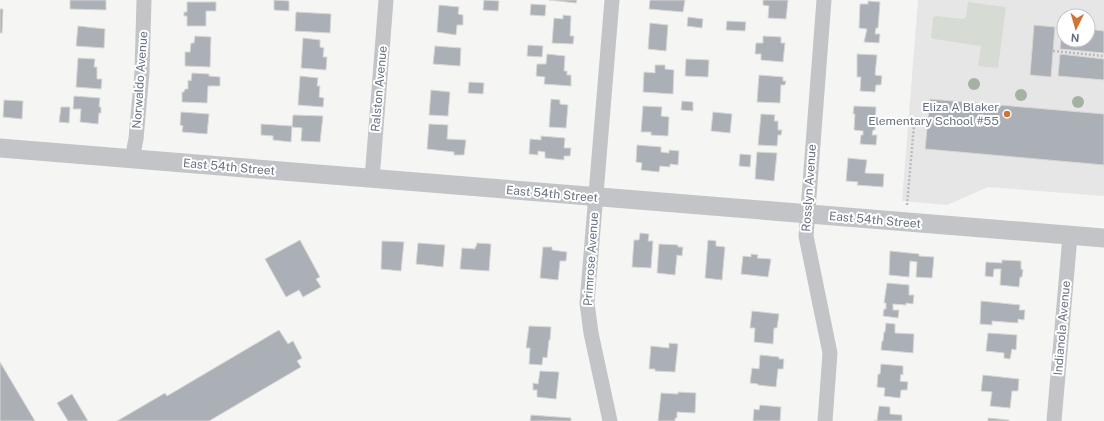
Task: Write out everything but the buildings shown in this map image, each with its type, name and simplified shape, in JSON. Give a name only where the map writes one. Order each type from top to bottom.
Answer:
[{"type":"street","name":"Norwaldo Avenue","points":[[132,159],[136,139],[142,72],[144,0]]},
{"type":"street","name":"Ralston Avenue","points":[[372,179],[386,0]]},
{"type":"street","name":"Primrose Avenue","points":[[610,421],[590,333],[588,311],[595,197],[612,0]]},
{"type":"street","name":"Rosslyn Avenue","points":[[824,0],[806,236],[830,353],[824,421]]},
{"type":"street","name":"East 54th Street","points":[[0,148],[1104,238]]},
{"type":"street","name":"Indianola Avenue","points":[[1054,421],[1070,236]]},
{"type":"path","points":[[1053,51],[1104,56]]},
{"type":"path","points":[[907,208],[914,125],[927,126]]},
{"type":"shaded area","name":"Eliza A Blaker Elementary School #55","points":[[918,0],[1104,0],[1104,196],[988,187],[947,205],[902,201]]},
{"type":"shaded area","points":[[968,2],[1006,7],[998,68],[978,66],[981,46],[931,38],[933,18],[936,16],[963,19],[966,17]]},
{"type":"place","name":"Eliza A Blaker Elementary School #55","points":[[1007,114]]}]
